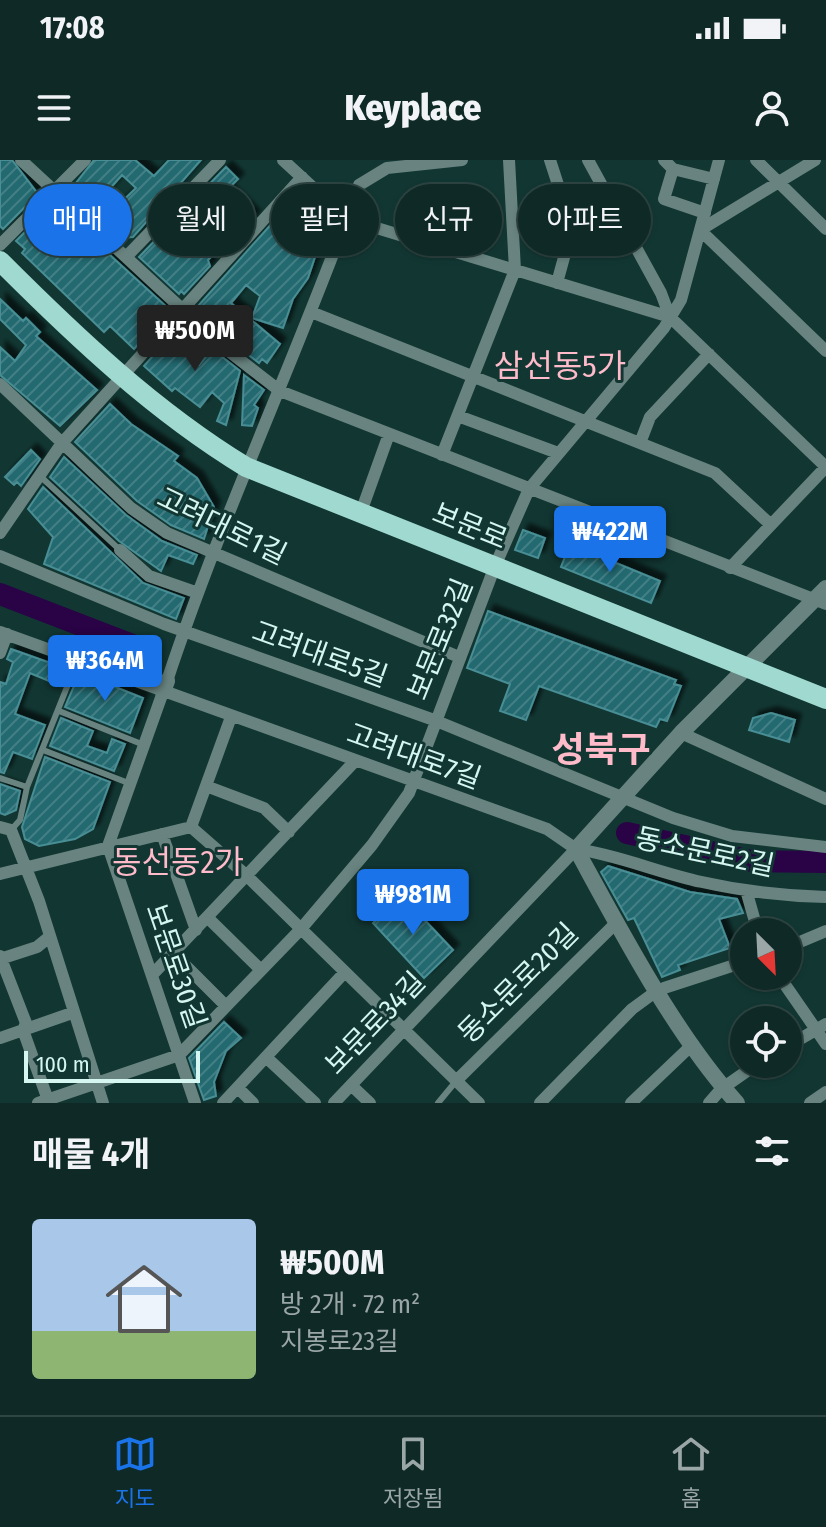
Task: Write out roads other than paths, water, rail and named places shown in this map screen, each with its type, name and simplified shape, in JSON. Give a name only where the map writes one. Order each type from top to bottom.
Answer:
[{"type":"main road","name":"보문로","points":[[0,261],[122,376],[200,438],[246,467],[826,699]]},
{"type":"street","points":[[21,160],[46,184]]},
{"type":"street","points":[[62,184],[85,160]]},
{"type":"street","points":[[220,160],[126,257],[222,346],[280,391],[730,568],[823,597],[681,733],[580,845]]},
{"type":"street","points":[[283,160],[310,184]]},
{"type":"street","points":[[361,184],[387,168],[462,160]]},
{"type":"street","points":[[442,455],[515,270],[509,160]]},
{"type":"street","points":[[550,160],[572,228],[557,283]]},
{"type":"street","points":[[588,160],[661,293],[670,317],[826,467],[730,568]]},
{"type":"street","name":"보문로32길","points":[[414,778],[432,724],[529,489],[664,328],[681,300],[719,160]]},
{"type":"street","points":[[756,160],[826,229]]},
{"type":"street","points":[[815,160],[700,230],[826,351]]},
{"type":"street","points":[[705,213],[664,199],[669,165],[714,179]]},
{"type":"street","points":[[0,533],[62,443],[302,177]]},
{"type":"street","points":[[0,245],[24,222]]},
{"type":"street","points":[[379,229],[670,317]]},
{"type":"street","points":[[108,846],[212,553],[333,256]]},
{"type":"street","points":[[311,312],[715,473],[771,525]]},
{"type":"street","points":[[640,443],[650,417],[709,354]]},
{"type":"street","name":"고려대로1길","points":[[0,384],[131,508],[167,533],[459,657]]},
{"type":"street","points":[[458,416],[558,453]]},
{"type":"street","points":[[361,512],[389,434]]},
{"type":"street","points":[[120,550],[149,576],[198,593]]},
{"type":"street","name":"고려대로5길","points":[[0,556],[182,634],[432,724],[624,796],[673,818],[732,836],[826,847]]},
{"type":"street","name":"고려대로7길","points":[[0,653],[3,633],[77,662],[165,686],[231,717],[355,761],[414,778],[547,829],[580,845]]},
{"type":"street","points":[[191,827],[231,717]]},
{"type":"street","points":[[681,733],[826,799]]},
{"type":"street","points":[[152,975],[355,761]]},
{"type":"street","points":[[48,938],[37,947],[0,958],[26,1023],[23,1030],[43,1101],[179,1055],[300,930],[372,845],[409,793],[414,778]]},
{"type":"street","points":[[206,786],[264,808],[289,832]]},
{"type":"street","points":[[0,874],[191,827]]},
{"type":"street","points":[[191,827],[246,875],[479,1103]]},
{"type":"street","points":[[6,828],[27,868],[103,1103]]},
{"type":"street","points":[[162,834],[196,930]]},
{"type":"street","name":"동소문로20길","points":[[580,845],[593,880],[616,923],[725,1086]]},
{"type":"street","name":"동소문로2길","points":[[580,845],[746,890],[826,897]]},
{"type":"street","name":"보문로34길","points":[[334,1103],[580,845]]},
{"type":"street","name":"보문로30길","points":[[108,846],[195,1103]]},
{"type":"street","name":"동소문로20길","points":[[593,880],[693,1044],[738,1103]]},
{"type":"street","points":[[746,890],[754,918]]},
{"type":"street","points":[[208,918],[261,970]]},
{"type":"street","name":"동소문로20길","points":[[457,1080],[616,923]]},
{"type":"street","points":[[802,941],[826,931]]},
{"type":"street","points":[[173,953],[226,1006]]},
{"type":"street","points":[[540,1103],[632,1009],[661,989],[730,967]]},
{"type":"street","points":[[223,1103],[345,972]]},
{"type":"street","points":[[791,990],[821,1027],[826,1044]]},
{"type":"street","points":[[0,1038],[72,1013]]},
{"type":"street","points":[[802,1038],[821,1027]]},
{"type":"street","points":[[631,1103],[693,1044]]},
{"type":"street","name":"보문로34길","points":[[267,1058],[315,1103]]},
{"type":"street","points":[[709,1103],[737,1078]]},
{"type":"street","points":[[351,1085],[370,1103]]},
{"type":"street","points":[[238,1088],[253,1103]]},
{"type":"street","points":[[810,1103],[826,1092]]},
{"type":"lane","points":[[39,475],[120,550]]},
{"type":"lane","points":[[6,828],[20,820],[27,787],[77,662]]},
{"type":"lane","points":[[59,711],[144,745]]},
{"type":"lane","points":[[43,750],[131,784]]},
{"type":"lane","points":[[0,778],[27,787]]},
{"type":"lane","points":[[438,1103],[457,1080]]},
{"type":"waterway","points":[[0,594],[148,651]]},
{"type":"waterway","points":[[627,833],[751,861],[826,862]]},
{"type":"district","name":"삼선동5가","points":[[560,366]]},
{"type":"district","name":"성북구","points":[[601,750]]},
{"type":"district","name":"동선동2가","points":[[178,862]]}]
